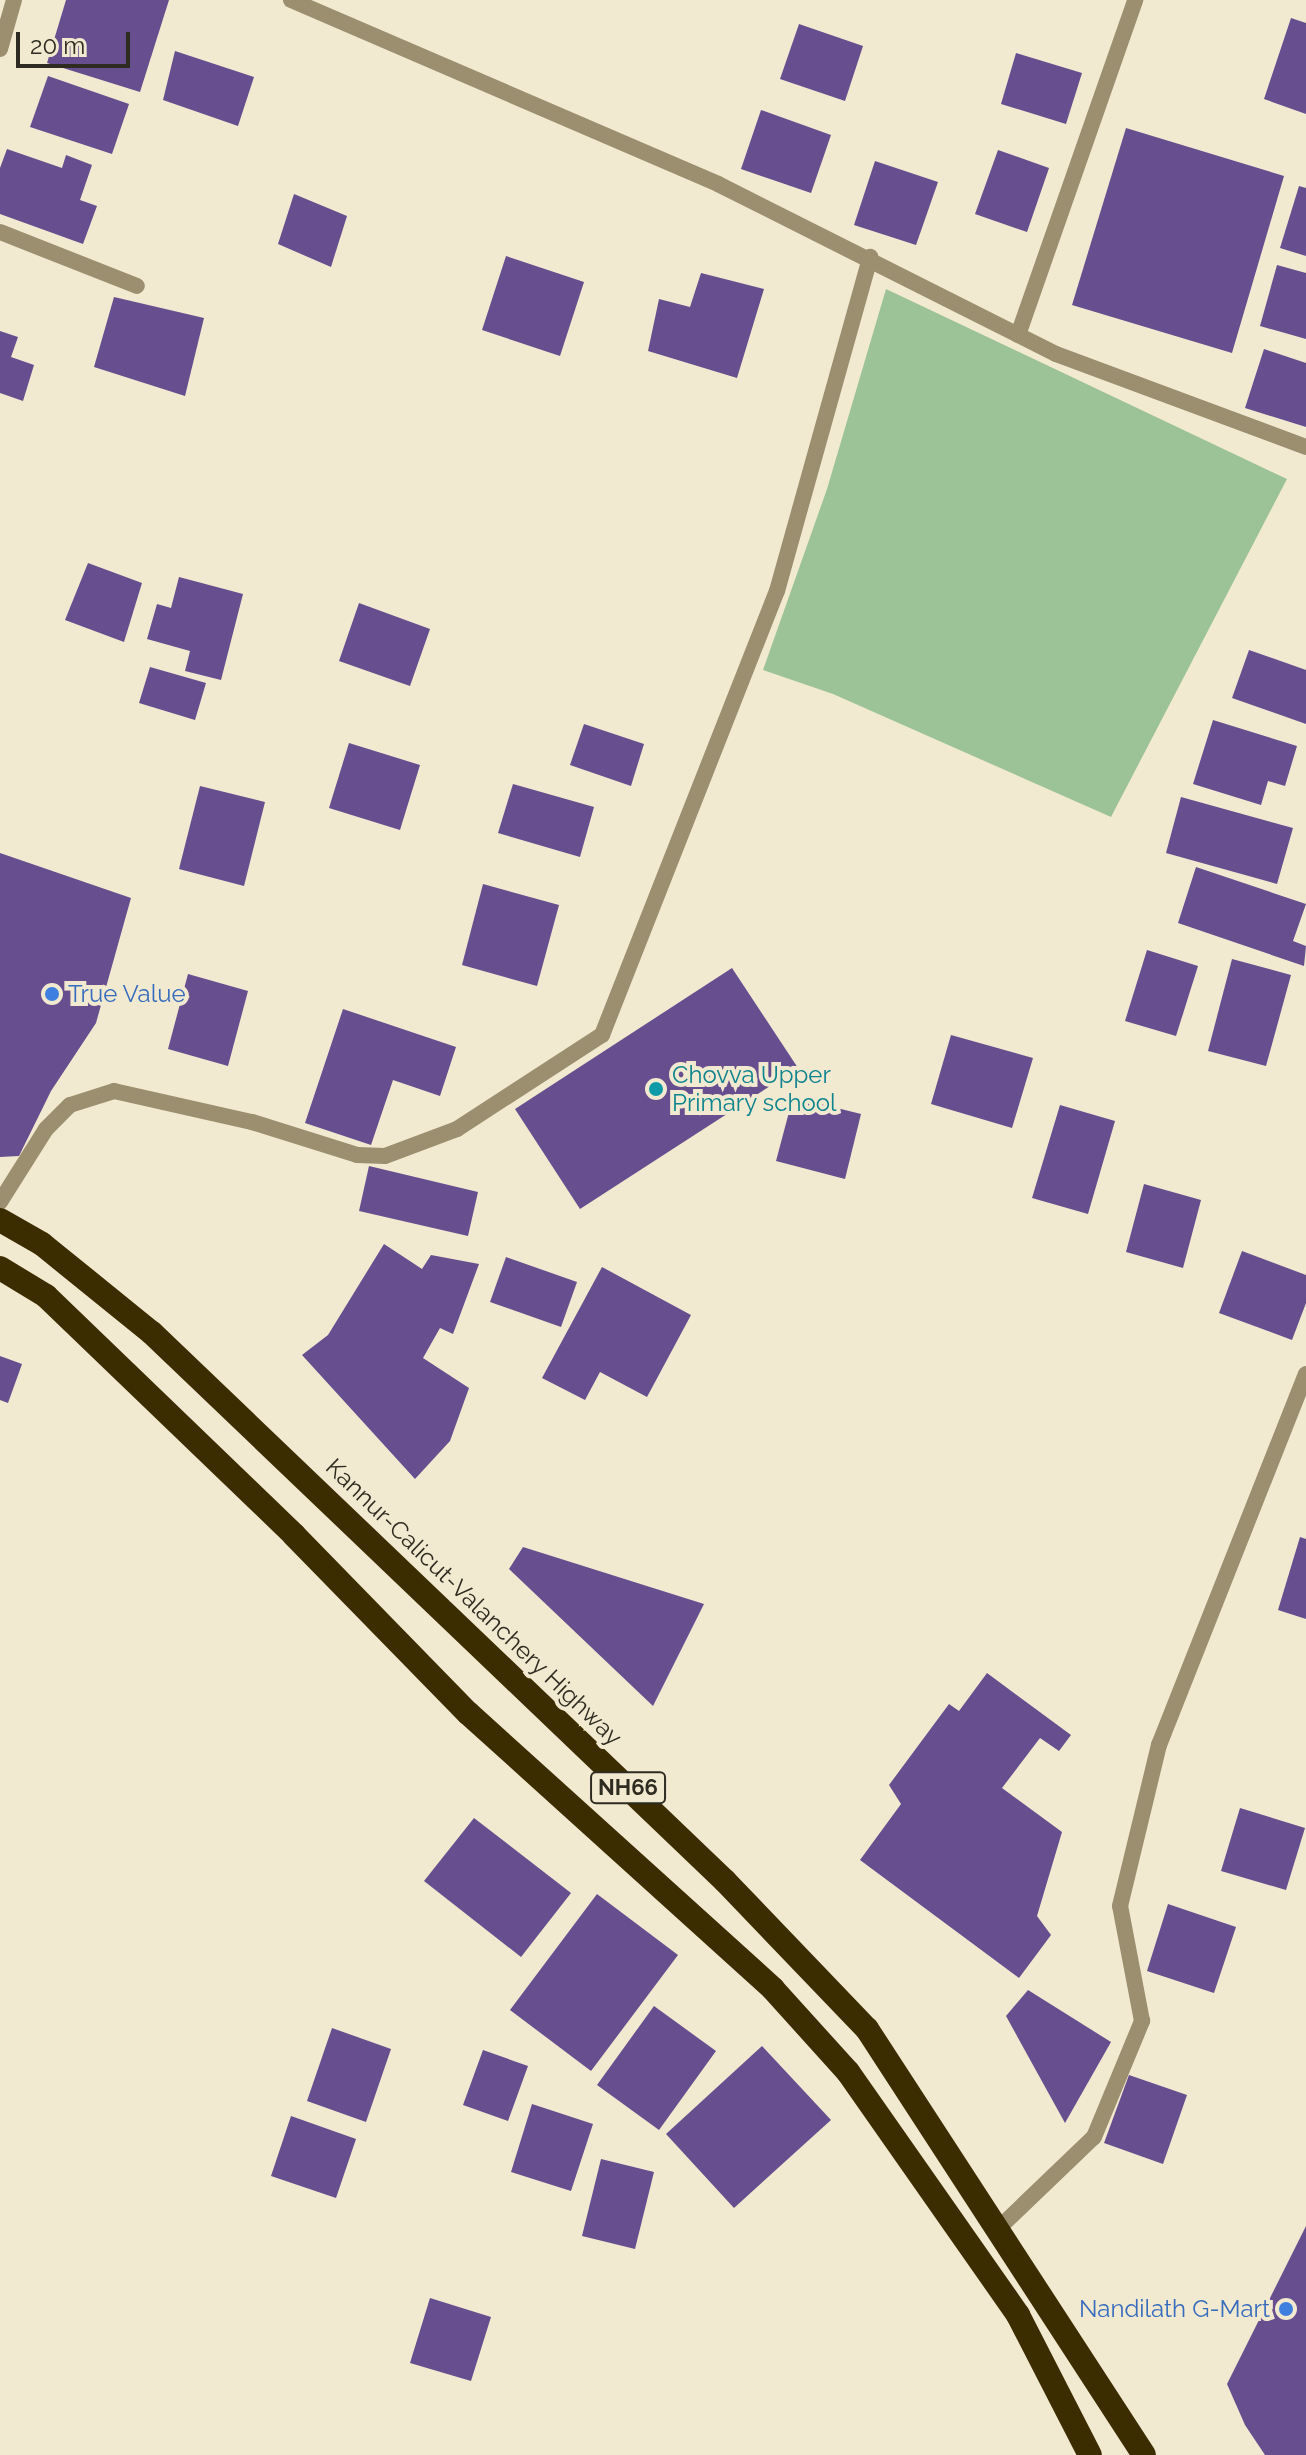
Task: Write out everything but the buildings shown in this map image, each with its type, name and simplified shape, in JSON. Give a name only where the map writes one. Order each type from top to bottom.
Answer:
[{"type":"highway","name":"Kannur-Calicut-Valanchery Highway","points":[[0,1220],[42,1244],[152,1333],[725,1881],[867,2029],[1000,2227],[1144,2455]]},
{"type":"highway","points":[[0,1268],[46,1296],[294,1535],[468,1713],[773,1989],[848,2072],[1018,2315],[1090,2455]]},
{"type":"street","points":[[0,49],[14,0]]},
{"type":"street","points":[[291,0],[718,184],[870,257],[1056,354],[1306,447]]},
{"type":"street","points":[[1018,335],[1135,0]]},
{"type":"street","points":[[0,232],[137,286]]},
{"type":"street","points":[[0,1202],[46,1129],[70,1105],[114,1091],[252,1122],[357,1155],[385,1156],[457,1129],[602,1035],[777,591],[870,257]]},
{"type":"street","points":[[1000,2227],[1094,2137],[1142,2021],[1120,1906],[1159,1745],[1306,1374]]},
{"type":"green space","points":[[886,289],[1287,479],[1111,817],[833,694],[763,670],[827,489]]},
{"type":"place","name":"True Value","points":[[52,994]]},
{"type":"place","name":"Chovva Upper Primary school","points":[[656,1089]]},
{"type":"place","name":"Nandilath G-Mart","points":[[1286,2309]]}]
